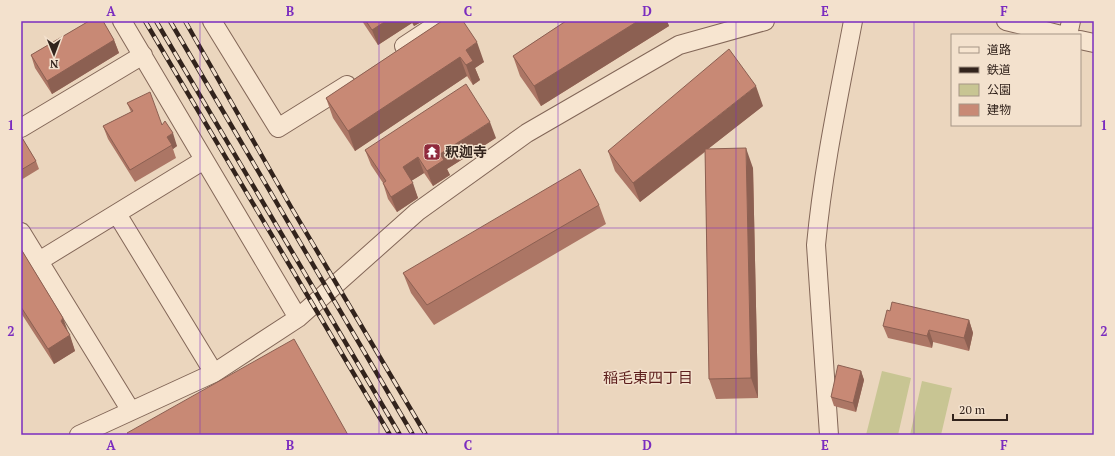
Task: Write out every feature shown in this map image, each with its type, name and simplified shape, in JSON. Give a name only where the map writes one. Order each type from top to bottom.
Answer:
[{"type":"street","points":[[122,21],[298,318]]},
{"type":"street","points":[[212,21],[278,128],[363,74]]},
{"type":"street","points":[[389,56],[442,21]]},
{"type":"street","points":[[79,435],[214,372],[298,318],[417,212],[527,133],[680,45],[765,21]]},
{"type":"street","points":[[830,435],[816,245],[825,172],[853,21]]},
{"type":"street","points":[[1006,21],[1057,34]]},
{"type":"street","points":[[1068,34],[1071,21]]},
{"type":"street","points":[[1081,40],[1094,43]]},
{"type":"street","points":[[21,128],[143,55]]},
{"type":"street","points":[[39,261],[204,160]]},
{"type":"street","points":[[117,214],[214,372]]},
{"type":"street","points":[[21,232],[131,412]]},
{"type":"green space","points":[[882,371],[911,378],[898,435],[866,435]]},
{"type":"green space","points":[[922,381],[952,388],[941,435],[910,435]]},
{"type":"building","points":[[89,21],[103,21],[114,40],[47,81],[31,55]]},
{"type":"building","points":[[366,21],[386,21],[372,30]]},
{"type":"building","points":[[442,21],[463,21],[477,42],[466,50],[473,61],[466,65],[460,57],[348,131],[326,98]]},
{"type":"building","points":[[566,21],[638,21],[534,86],[513,56]]},
{"type":"building","points":[[729,49],[756,86],[633,183],[608,151]]},
{"type":"building","points":[[466,84],[490,122],[440,154],[444,160],[427,171],[418,157],[403,167],[413,183],[391,197],[383,183],[386,181],[365,150]]},
{"type":"building","points":[[150,92],[162,125],[165,121],[173,133],[167,137],[172,145],[130,170],[103,126],[133,111],[127,103]]},
{"type":"building","points":[[21,136],[36,161],[21,170]]},
{"type":"building","points":[[746,148],[751,378],[709,379],[705,149]]},
{"type":"building","points":[[580,169],[599,205],[427,305],[403,273]]},
{"type":"building","points":[[21,249],[63,318],[61,321],[70,335],[48,349],[21,307]]},
{"type":"building","points":[[892,302],[969,320],[964,338],[929,330],[927,336],[883,326],[887,310],[890,311]]},
{"type":"building","points":[[294,339],[348,435],[129,435],[127,433]]},
{"type":"building","points":[[838,365],[861,371],[853,403],[831,397]]},
{"type":"railway","points":[[145,21],[390,435]]},
{"type":"railway","points":[[156,21],[400,435]]},
{"type":"railway","points":[[170,21],[413,435]]},
{"type":"railway","points":[[185,21],[291,207],[426,435]]},
{"type":"place","name":"釈迦寺","points":[[432,152]]},
{"type":"district","name":"稲毛東四丁目","points":[[648,378]]}]
